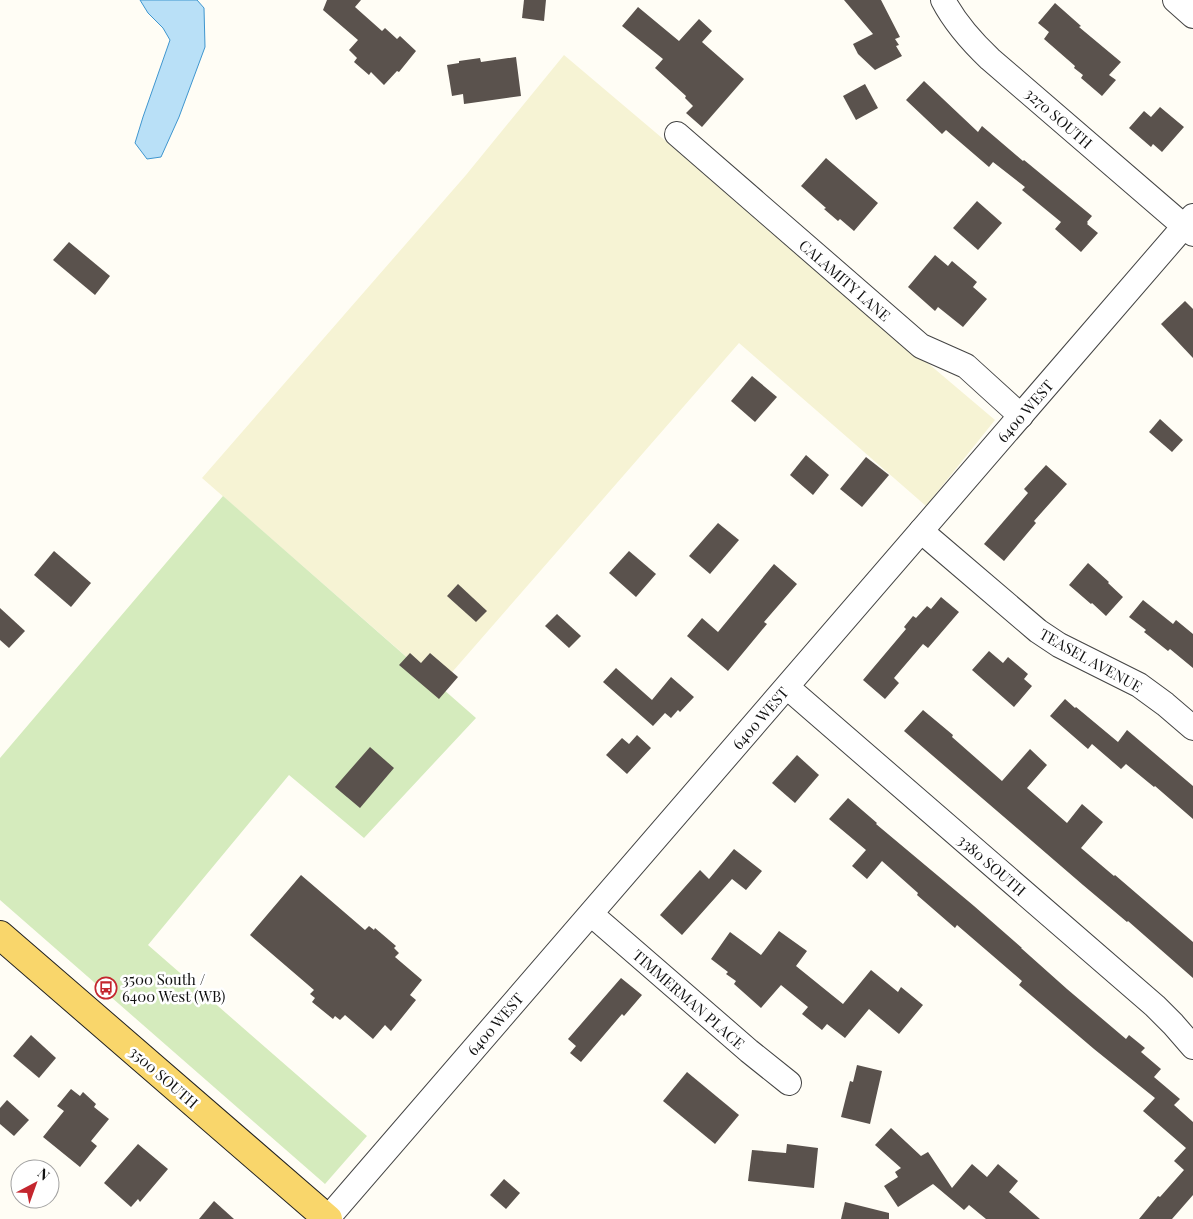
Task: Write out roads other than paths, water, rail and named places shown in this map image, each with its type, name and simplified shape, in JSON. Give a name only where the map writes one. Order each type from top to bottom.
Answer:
[{"type":"main road","name":"3500 SOUTH","points":[[0,935],[327,1219]]},
{"type":"street","name":"3270 SOUTH","points":[[943,0],[962,30],[990,59],[1190,226]]},
{"type":"street","points":[[1175,0],[1193,16]]},
{"type":"street","name":"CALAMITY LANE","points":[[677,134],[921,346],[966,366],[1020,416]]},
{"type":"street","name":"6400 WEST","points":[[327,1219],[1020,416],[1190,226]]},
{"type":"street","name":"TEASEL AVENUE","points":[[921,531],[1038,631],[1059,646],[1139,685],[1193,728]]},
{"type":"street","name":"3380 SOUTH","points":[[787,687],[1154,1006],[1193,1047]]},
{"type":"street","name":"TIMMERMAN PLACE","points":[[591,914],[749,1051],[789,1083]]},
{"type":"water","points":[[140,0],[197,0],[204,8],[205,47],[179,117],[161,157],[147,159],[135,143],[170,40],[163,28],[148,13]]},
{"type":"place","name":"3500 South / 6400 West (WB)","points":[[106,988]]}]
